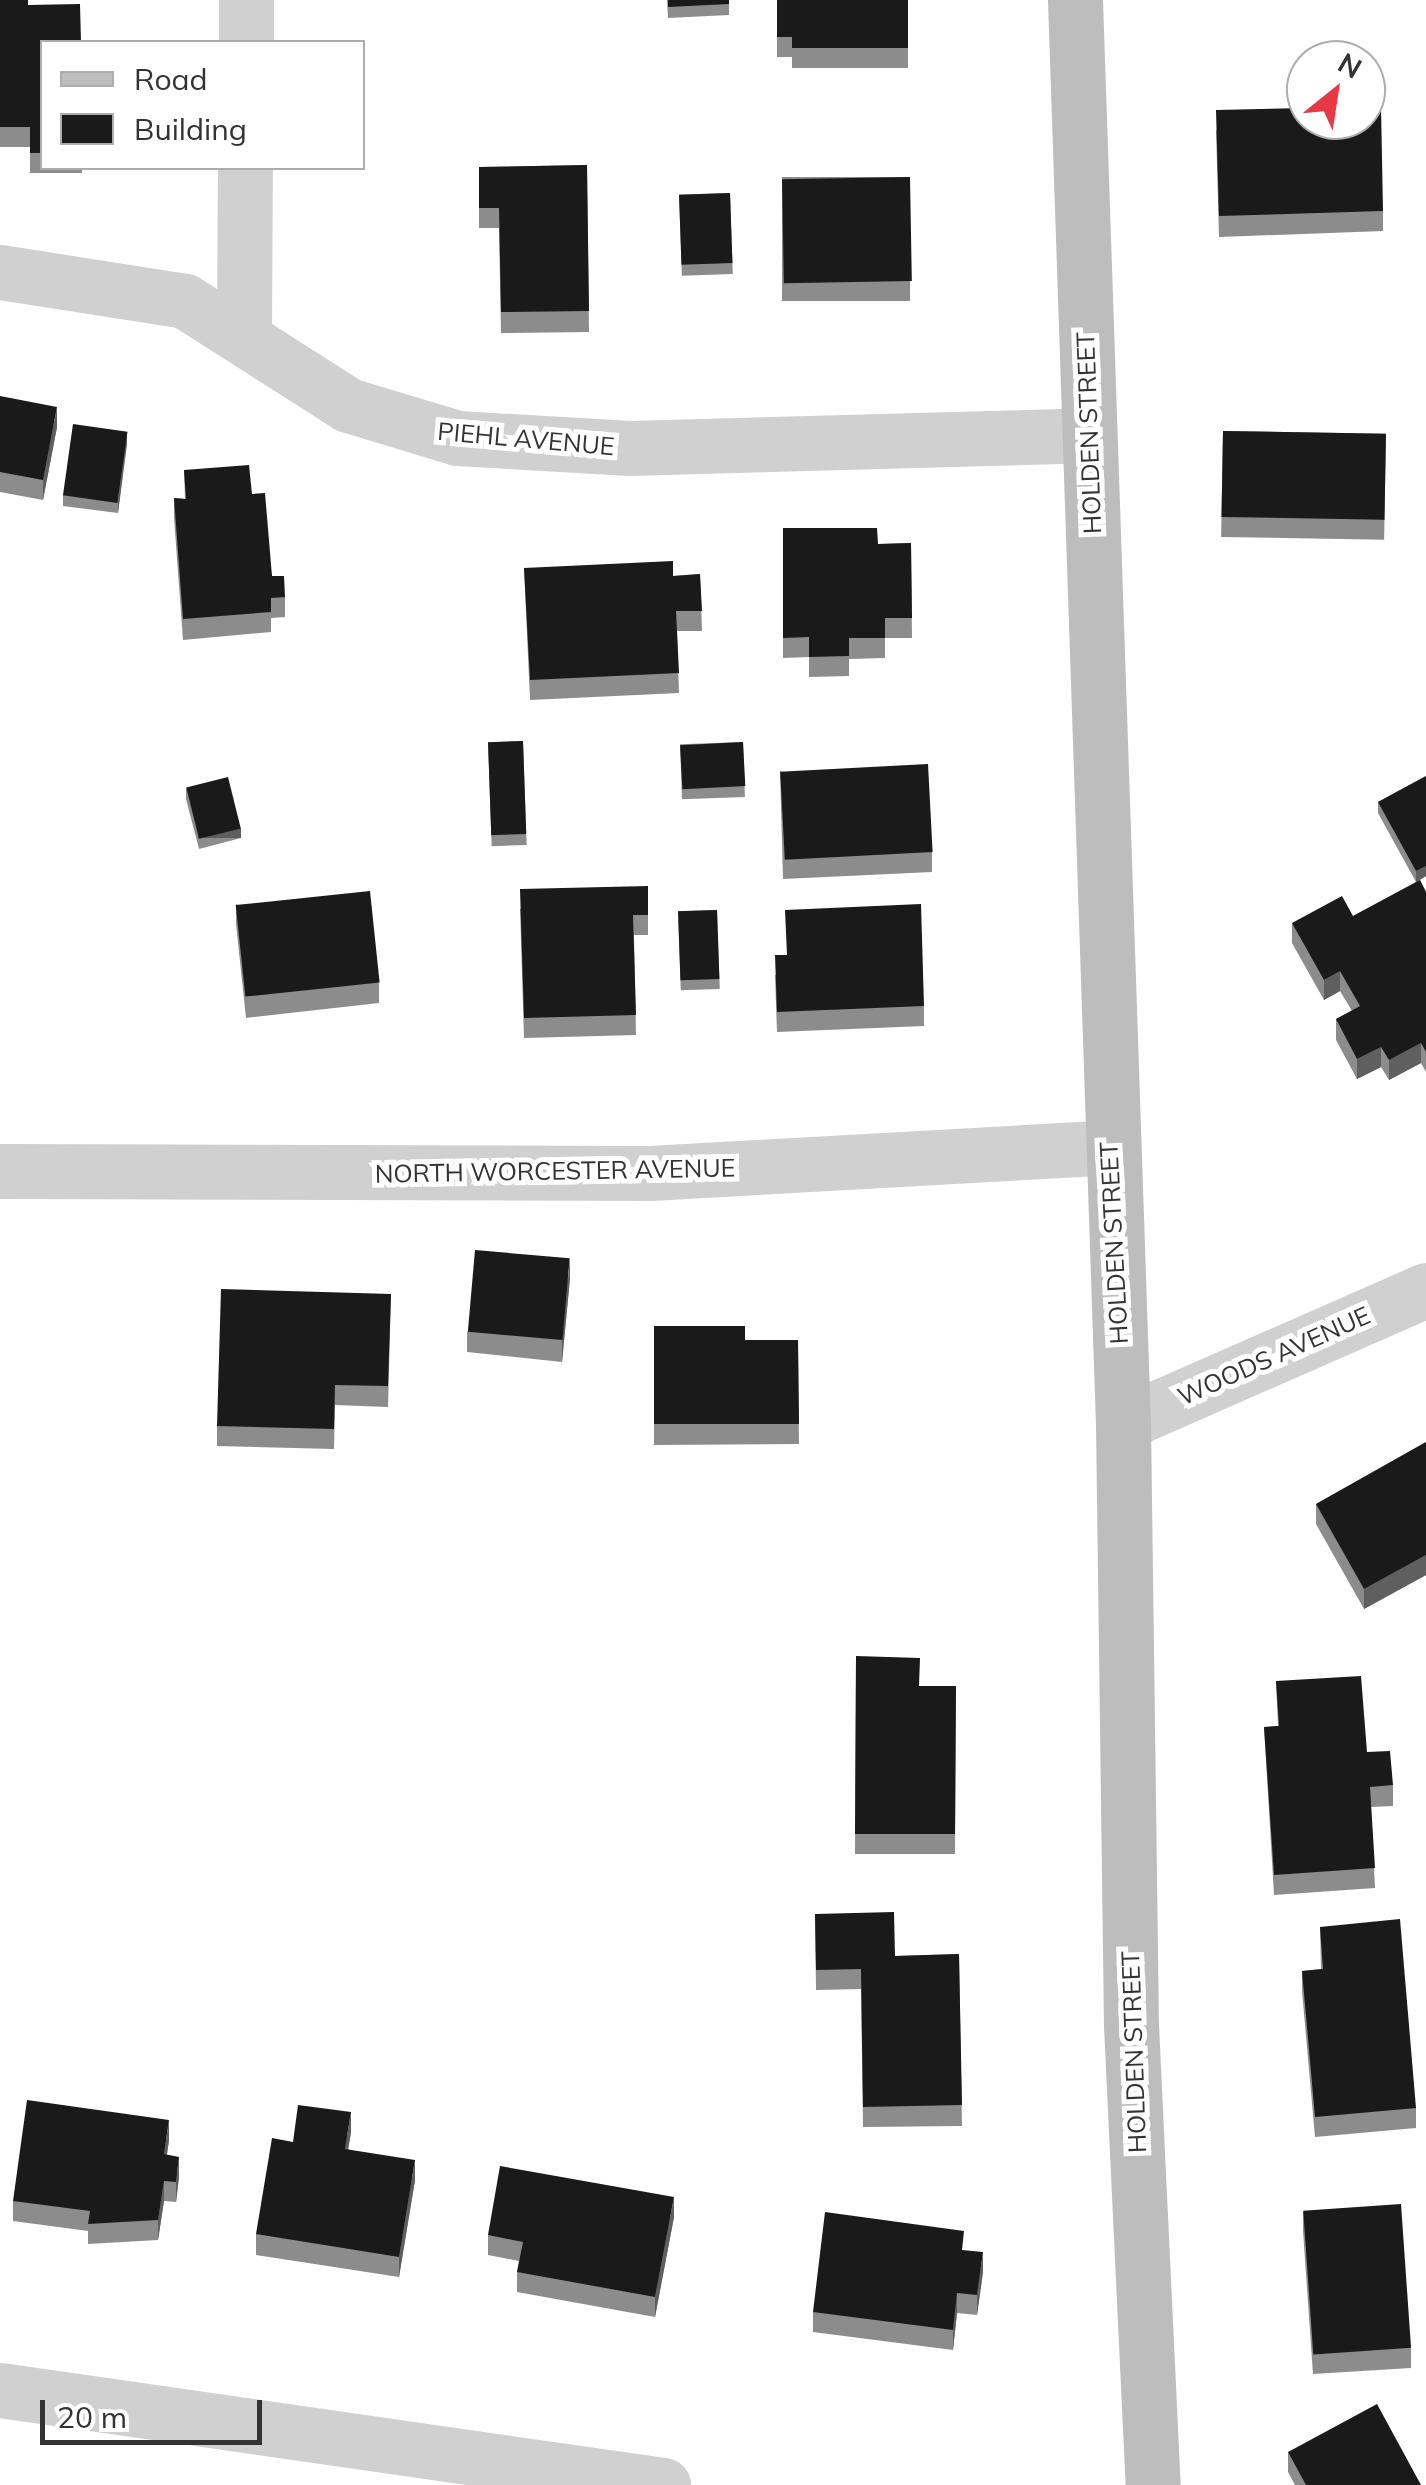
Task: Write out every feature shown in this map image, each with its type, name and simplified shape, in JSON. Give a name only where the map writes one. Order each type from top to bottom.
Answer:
[{"type":"main road","name":"HOLDEN STREET","points":[[1075,0],[1110,1147],[1123,1423],[1131,2025],[1153,2485]]},
{"type":"street","points":[[246,0],[246,40]]},
{"type":"street","points":[[244,334],[245,170]]},
{"type":"street","name":"PIEHL AVENUE","points":[[0,272],[185,301],[244,334],[348,405],[457,438],[630,448],[1089,435]]},
{"type":"street","name":"NORTH WORCESTER AVENUE","points":[[0,1171],[650,1173],[1110,1147]]},
{"type":"street","name":"WOODS AVENUE","points":[[1123,1423],[1426,1290]]},
{"type":"street","points":[[0,2390],[662,2485]]},
{"type":"building","points":[[0,0],[28,0],[28,5],[80,4],[81,40],[40,40],[40,153],[30,153],[30,127],[0,127]]},
{"type":"building","points":[[668,0],[729,0],[729,4],[668,7]]},
{"type":"building","points":[[777,0],[908,0],[908,48],[792,48],[792,37],[777,37]]},
{"type":"building","points":[[1286,108],[1286,140],[1382,140],[1383,211],[1219,216],[1216,110]]},
{"type":"building","points":[[587,165],[589,311],[501,312],[499,208],[479,208],[479,167]]},
{"type":"building","points":[[910,177],[912,281],[784,283],[782,179]]},
{"type":"building","points":[[730,193],[732,263],[681,265],[679,195]]},
{"type":"building","points":[[0,396],[57,407],[43,480],[0,472]]},
{"type":"building","points":[[73,424],[127,432],[117,503],[63,495]]},
{"type":"building","points":[[1223,431],[1386,434],[1384,520],[1221,517]]},
{"type":"building","points":[[249,465],[252,494],[265,493],[272,576],[284,576],[285,597],[271,598],[271,612],[183,619],[174,498],[186,499],[184,470]]},
{"type":"building","points":[[783,528],[877,528],[878,544],[911,543],[912,618],[885,618],[885,638],[849,638],[849,656],[809,657],[809,637],[783,638]]},
{"type":"building","points":[[673,561],[673,576],[700,574],[702,611],[676,611],[679,673],[530,680],[524,568]]},
{"type":"building","points":[[523,741],[526,834],[491,835],[488,742]]},
{"type":"building","points":[[743,742],[745,786],[682,789],[680,745]]},
{"type":"building","points":[[928,764],[933,852],[785,860],[780,772]]},
{"type":"building","points":[[1426,776],[1426,866],[1416,871],[1378,802]]},
{"type":"building","points":[[228,777],[241,828],[199,839],[186,787]]},
{"type":"building","points":[[1420,880],[1426,892],[1426,1052],[1421,1043],[1389,1060],[1381,1047],[1357,1059],[1336,1019],[1360,1006],[1340,971],[1324,980],[1292,923],[1342,896],[1353,916]]},
{"type":"building","points":[[648,886],[648,915],[633,915],[636,1015],[524,1018],[520,889]]},
{"type":"building","points":[[370,891],[380,982],[245,997],[236,905]]},
{"type":"building","points":[[921,904],[924,1006],[777,1012],[775,955],[787,955],[785,910]]},
{"type":"building","points":[[717,910],[719,979],[680,980],[678,911]]},
{"type":"building","points":[[475,1250],[570,1258],[562,1340],[468,1332]]},
{"type":"building","points":[[221,1289],[391,1294],[388,1386],[335,1385],[334,1429],[217,1426]]},
{"type":"building","points":[[654,1326],[745,1326],[745,1340],[798,1340],[799,1424],[654,1424]]},
{"type":"building","points":[[1426,1442],[1426,1555],[1364,1589],[1316,1504]]},
{"type":"building","points":[[856,1656],[920,1658],[919,1686],[956,1686],[955,1834],[855,1834]]},
{"type":"building","points":[[1361,1676],[1367,1752],[1390,1751],[1393,1785],[1370,1787],[1375,1868],[1274,1875],[1264,1727],[1279,1726],[1276,1681]]},
{"type":"building","points":[[894,1912],[895,1956],[959,1954],[962,2105],[863,2107],[861,1969],[816,1970],[815,1914]]},
{"type":"building","points":[[1400,1919],[1416,2108],[1315,2117],[1302,1971],[1323,1969],[1320,1927]]},
{"type":"building","points":[[27,2100],[169,2120],[164,2154],[179,2157],[176,2182],[164,2181],[158,2220],[88,2224],[90,2211],[13,2201]]},
{"type":"building","points":[[298,2105],[351,2112],[345,2149],[415,2160],[399,2257],[256,2234],[272,2138],[293,2142]]},
{"type":"building","points":[[500,2166],[674,2197],[655,2297],[517,2272],[523,2242],[488,2235]]},
{"type":"building","points":[[1401,2204],[1411,2348],[1313,2354],[1303,2211]]},
{"type":"building","points":[[825,2212],[964,2231],[962,2250],[983,2252],[977,2295],[957,2293],[953,2330],[813,2312]]},
{"type":"building","points":[[1377,2404],[1421,2485],[1306,2485],[1288,2452]]}]
